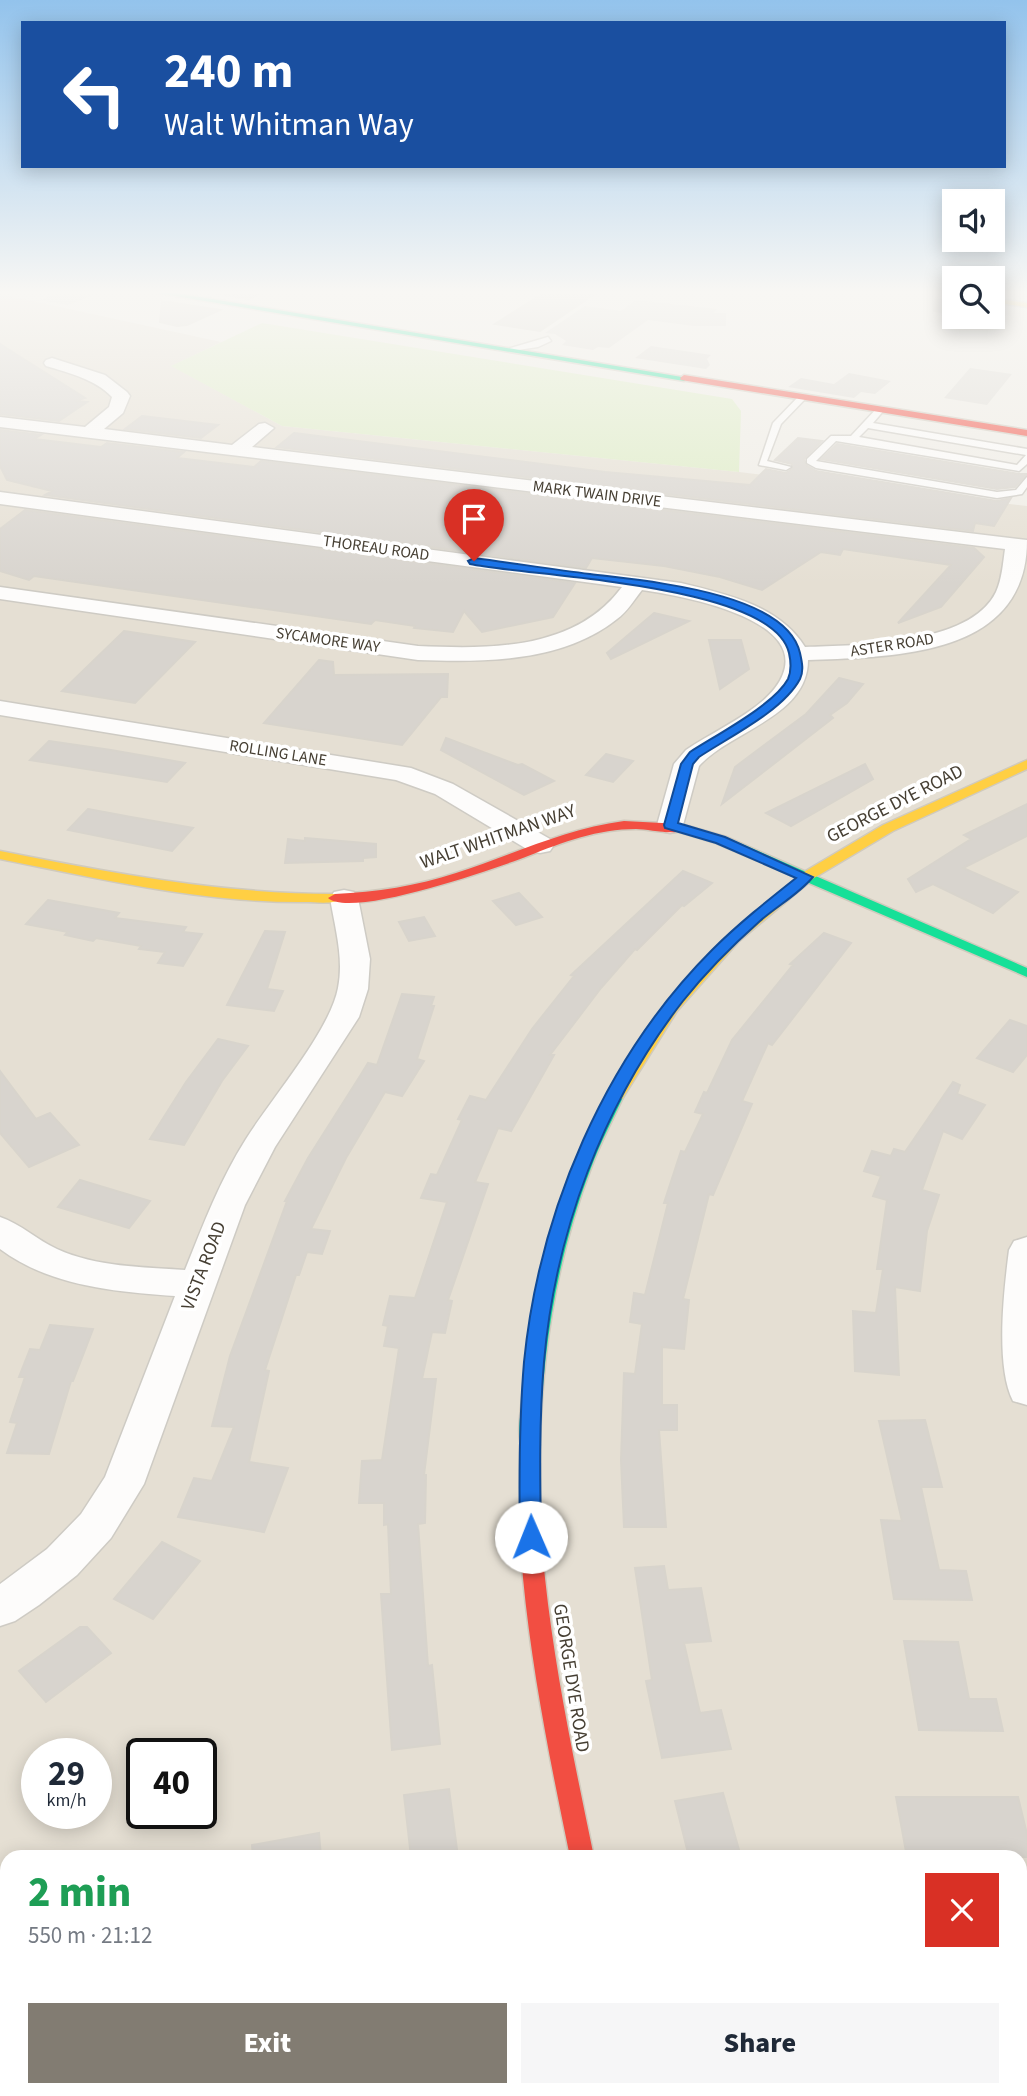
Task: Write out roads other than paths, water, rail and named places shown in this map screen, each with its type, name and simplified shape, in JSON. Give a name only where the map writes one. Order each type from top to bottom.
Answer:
[{"type":"street","points":[[88,433],[117,409],[121,397],[114,389]]},
{"type":"street","points":[[751,389],[1027,433]]},
{"type":"street","name":"MARK TWAIN DRIVE","points":[[0,422],[1022,545]]},
{"type":"street","points":[[237,450],[265,428]]},
{"type":"street","name":"THOREAU ROAD","points":[[0,498],[636,583],[708,595],[755,613],[783,633],[796,654]]},
{"type":"street","name":"ASTER ROAD","points":[[796,654],[895,648],[966,629],[985,618],[1005,596],[1022,545]]},
{"type":"street","name":"SYCAMORE WAY","points":[[0,593],[418,653],[453,655],[517,650],[568,637],[607,617],[636,583]]},
{"type":"street","points":[[670,825],[687,764],[695,755],[785,692],[794,678],[796,654]]},
{"type":"street","name":"ROLLING LANE","points":[[0,708],[402,773],[444,789],[540,845]]},
{"type":"street","name":"GEORGE DYE ROAD","points":[[581,1850],[543,1653],[531,1537],[530,1433],[534,1360],[546,1283],[564,1214],[587,1152],[614,1095],[645,1043],[679,997],[716,955],[756,917],[806,877],[902,820],[1027,764]]},
{"type":"street","name":"WALT WHITMAN WAY","points":[[0,855],[202,893],[250,898],[344,898],[437,882],[475,871],[574,831],[622,823],[670,825],[709,836],[1027,972]]},
{"type":"street","name":"VISTA ROAD","points":[[0,1607],[62,1562],[96,1526],[123,1484],[219,1224],[259,1145],[344,1017],[353,989],[355,959],[344,898]]},
{"type":"street","points":[[0,1230],[16,1244],[46,1261],[80,1272],[118,1279],[196,1284]]},
{"type":"street","points":[[1027,1250],[1021,1300],[1023,1362],[1027,1390]]},
{"type":"lane","points":[[786,467],[762,463],[777,423],[803,397]]},
{"type":"lane","points":[[853,439],[881,410]]},
{"type":"lane","points":[[868,425],[1027,454],[1023,469],[834,438],[810,461],[816,465],[998,495],[1019,492],[1027,480]]},
{"type":"lane","points":[[968,442],[980,425]]},
{"type":"lane","points":[[992,446],[1003,429]]}]
